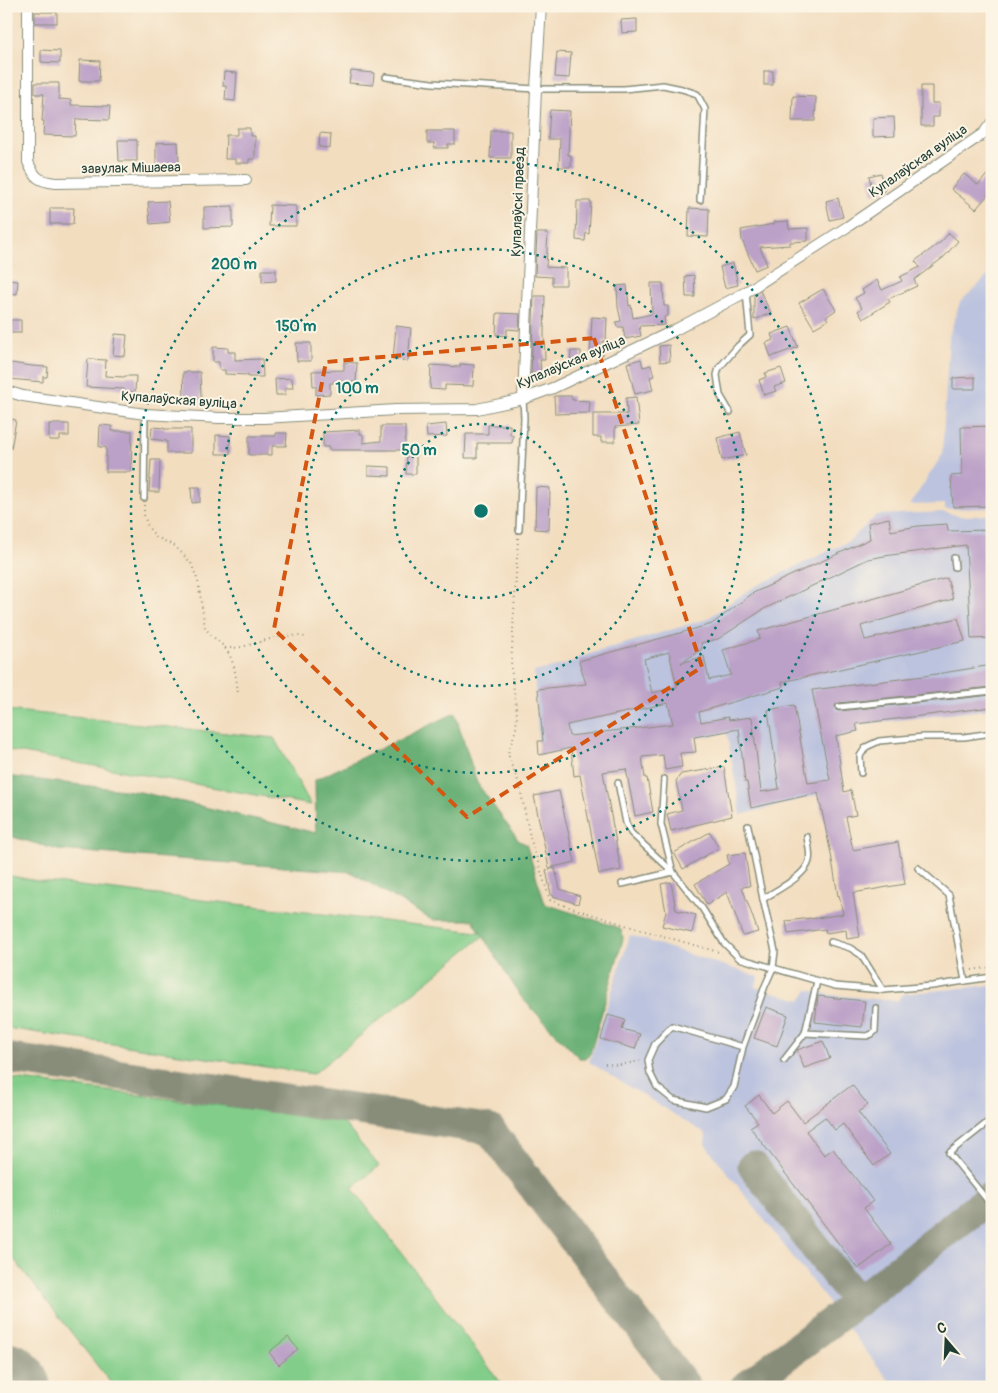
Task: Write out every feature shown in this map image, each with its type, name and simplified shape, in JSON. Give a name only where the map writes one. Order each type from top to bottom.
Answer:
[{"type":"street","name":"завулак Мішаева","points":[[28,6],[28,162],[33,173],[43,181],[56,183],[246,180]]},
{"type":"street","name":"Купалаўскі праезд","points":[[523,399],[541,6]]},
{"type":"street","name":"Купалаўская вуліца","points":[[6,392],[144,414],[219,418],[264,418],[396,410],[477,409],[523,399],[553,388],[673,331],[746,292],[846,228],[984,133],[992,122]]},
{"type":"lane","points":[[386,77],[432,83],[536,89],[624,88],[663,85],[697,94],[705,110],[700,200]]},
{"type":"lane","points":[[730,412],[720,395],[716,374],[738,346],[750,335],[746,292]]},
{"type":"lane","points":[[519,530],[524,418],[523,399]]},
{"type":"lane","points":[[144,414],[144,498]]},
{"type":"lane","points":[[954,558],[955,567]]},
{"type":"lane","points":[[839,707],[992,690]]},
{"type":"lane","points":[[861,772],[860,756],[866,747],[879,741],[924,737],[964,737],[992,733]]},
{"type":"lane","points":[[664,779],[661,824],[673,872]]},
{"type":"lane","points":[[618,783],[626,823],[631,834],[673,872],[702,908],[724,943],[739,958],[835,986],[883,990],[932,986],[992,977]]},
{"type":"lane","points":[[743,1048],[672,1026],[655,1044],[648,1060],[650,1073],[657,1087],[673,1100],[706,1108],[726,1100],[734,1087],[743,1048],[772,968],[775,951],[748,826]]},
{"type":"lane","points":[[763,899],[800,875],[807,867],[810,859],[808,837]]},
{"type":"lane","points":[[918,868],[949,895],[965,981]]},
{"type":"lane","points":[[622,884],[673,872]]},
{"type":"lane","points":[[831,942],[850,948],[861,955],[883,990]]},
{"type":"lane","points":[[784,1060],[805,1033],[817,981]]},
{"type":"lane","points":[[805,1033],[867,1036],[875,1031],[876,1008]]},
{"type":"lane","points":[[992,1119],[949,1153],[992,1206]]},
{"type":"path","points":[[144,498],[144,515],[148,527],[156,537],[175,546],[191,563],[198,581],[205,627],[208,633],[225,648],[234,665],[238,693]]},
{"type":"path","points":[[519,530],[511,667],[517,715],[516,728],[508,753],[510,764],[519,783],[530,837],[550,900],[628,926],[739,958]]},
{"type":"path","points":[[225,648],[242,646],[273,637],[294,635],[305,637]]},
{"type":"path","points":[[963,971],[992,967]]},
{"type":"path","points":[[605,1064],[620,1065],[648,1060]]},
{"type":"highlighted area","points":[[594,338],[702,667],[467,817],[274,629],[326,362]]},
{"type":"shaded area","points":[[992,272],[992,508],[945,509],[945,504],[910,505],[942,455],[949,336],[960,302]]},
{"type":"shaded area","points":[[945,512],[959,516],[992,515],[992,709],[857,725],[859,732],[837,738],[844,788],[741,815],[727,733],[539,755],[534,672],[578,661],[577,658],[707,619],[750,589],[849,541],[877,515]]},
{"type":"shaded area","points":[[630,935],[759,977],[755,987],[801,1000],[808,990],[832,995],[897,1001],[902,994],[991,985],[992,1387],[894,1387],[705,1144],[706,1134],[589,1062]]},
{"type":"green space","points":[[6,710],[274,738],[311,805],[6,750]]},
{"type":"green space","points":[[455,713],[477,783],[519,841],[526,844],[545,904],[617,927],[622,931],[623,939],[590,1054],[585,1058],[579,1058],[521,997],[473,920],[432,920],[351,872],[58,850],[6,835],[6,776],[140,792],[316,833],[315,780]]},
{"type":"green space","points":[[6,875],[37,881],[487,933],[313,1074],[6,1028]]},
{"type":"green space","points":[[6,1078],[342,1121],[379,1166],[352,1188],[504,1387],[114,1387],[6,1249]]},
{"type":"building","points":[[35,12],[57,12],[57,23],[35,23]]},
{"type":"building","points":[[637,19],[637,32],[622,33],[621,20]]},
{"type":"building","points":[[41,50],[60,51],[60,63],[41,62]]},
{"type":"building","points":[[557,52],[571,53],[569,78],[555,77]]},
{"type":"building","points":[[80,60],[100,61],[99,81],[79,81]]},
{"type":"building","points":[[351,71],[374,73],[373,85],[349,83]]},
{"type":"building","points":[[764,71],[773,71],[773,85],[764,85]]},
{"type":"building","points":[[224,72],[237,73],[235,101],[225,100]]},
{"type":"building","points":[[35,83],[59,83],[59,99],[71,100],[71,105],[110,106],[109,120],[76,119],[75,136],[43,135],[44,94],[35,94]]},
{"type":"building","points":[[921,86],[932,86],[932,103],[939,103],[939,117],[933,117],[933,126],[921,126]]},
{"type":"building","points":[[793,96],[816,97],[815,121],[792,121]]},
{"type":"building","points":[[550,110],[570,111],[568,155],[571,155],[571,167],[559,167],[560,139],[548,139]]},
{"type":"building","points":[[894,117],[895,136],[873,137],[873,118]]},
{"type":"building","points":[[237,128],[250,128],[250,136],[255,136],[255,159],[249,159],[249,163],[235,163],[235,159],[225,159],[226,135],[237,135]]},
{"type":"building","points":[[427,131],[455,131],[455,144],[448,144],[448,148],[434,148],[434,143],[427,143]]},
{"type":"building","points":[[491,131],[511,131],[511,158],[490,158]]},
{"type":"building","points":[[320,133],[331,134],[330,148],[319,147]]},
{"type":"building","points":[[118,140],[137,140],[137,161],[119,161]]},
{"type":"building","points":[[178,142],[179,164],[156,165],[156,143]]},
{"type":"building","points":[[992,169],[992,190],[976,209],[951,189],[964,174],[978,185]]},
{"type":"building","points":[[881,173],[885,191],[873,194],[869,176]]},
{"type":"building","points":[[838,198],[843,217],[830,220],[826,201]]},
{"type":"building","points":[[168,201],[170,222],[150,224],[148,202]]},
{"type":"building","points":[[577,201],[591,201],[589,234],[586,233],[585,241],[576,240]]},
{"type":"building","points":[[270,205],[296,206],[296,226],[269,226]]},
{"type":"building","points":[[233,206],[233,227],[204,228],[204,207]]},
{"type":"building","points":[[50,208],[74,208],[73,224],[50,224]]},
{"type":"building","points":[[689,208],[709,209],[708,237],[688,236]]},
{"type":"building","points":[[788,221],[789,229],[808,228],[808,241],[790,242],[790,245],[760,247],[767,265],[755,270],[742,240],[741,230],[774,224],[774,222]]},
{"type":"building","points":[[537,233],[548,233],[546,267],[566,268],[566,285],[552,285],[552,277],[535,276]]},
{"type":"building","points":[[949,233],[958,241],[944,257],[914,280],[917,286],[888,299],[890,302],[863,319],[858,311],[862,308],[855,298],[864,293],[862,290],[877,280],[882,290],[902,281],[900,277],[920,267],[915,261],[941,242]]},
{"type":"building","points":[[733,263],[738,285],[725,288],[720,267]]},
{"type":"building","points":[[262,270],[276,270],[276,281],[262,282]]},
{"type":"building","points":[[694,275],[695,297],[686,297],[685,276]]},
{"type":"building","points":[[6,280],[18,281],[17,294],[6,293]]},
{"type":"building","points":[[651,283],[663,283],[664,306],[668,306],[668,316],[664,317],[665,325],[639,326],[641,336],[625,339],[623,327],[617,327],[616,322],[621,321],[617,286],[627,285],[629,306],[631,305],[633,318],[652,314]]},
{"type":"building","points":[[823,289],[836,310],[826,317],[828,320],[814,328],[799,303]]},
{"type":"building","points":[[760,291],[771,313],[754,320],[754,295]]},
{"type":"building","points":[[534,296],[545,296],[545,360],[540,360],[541,373],[531,374]]},
{"type":"building","points":[[497,313],[520,314],[519,330],[507,329],[507,336],[496,335]]},
{"type":"building","points":[[592,317],[607,318],[606,341],[603,341],[603,355],[590,355]]},
{"type":"building","points":[[11,320],[21,320],[21,333],[10,333]]},
{"type":"building","points":[[396,326],[411,328],[408,361],[393,360]]},
{"type":"building","points":[[790,327],[798,347],[771,357],[766,343],[773,340],[771,334]]},
{"type":"building","points":[[115,334],[127,335],[125,356],[113,355]]},
{"type":"building","points":[[296,343],[311,343],[311,361],[297,361]]},
{"type":"building","points":[[669,345],[670,361],[660,362],[659,346]]},
{"type":"building","points":[[213,347],[228,348],[228,352],[235,352],[235,360],[262,359],[263,377],[225,374],[225,370],[219,370],[219,362],[213,362]]},
{"type":"building","points":[[571,351],[581,351],[581,364],[570,363]]},
{"type":"building","points":[[88,359],[106,360],[105,376],[136,376],[135,392],[124,392],[124,389],[86,387]]},
{"type":"building","points":[[641,359],[643,367],[651,365],[654,376],[650,377],[653,390],[635,394],[627,363]]},
{"type":"building","points":[[344,362],[357,363],[356,382],[334,381],[334,383],[330,383],[330,394],[316,395],[312,371],[344,370]]},
{"type":"building","points":[[11,363],[48,367],[47,377],[43,377],[43,382],[8,379]]},
{"type":"building","points":[[460,364],[474,365],[473,386],[445,385],[445,390],[430,389],[431,365],[460,367]]},
{"type":"building","points":[[781,368],[786,383],[774,387],[776,391],[764,395],[759,380],[766,377],[765,373]]},
{"type":"building","points":[[183,372],[200,372],[201,399],[184,399]]},
{"type":"building","points":[[975,377],[975,389],[953,389],[953,378]]},
{"type":"building","points":[[292,378],[293,388],[285,388],[285,395],[276,395],[275,379]]},
{"type":"building","points":[[554,396],[572,396],[572,400],[590,401],[589,413],[555,414]]},
{"type":"building","points":[[636,397],[639,425],[615,427],[615,442],[601,442],[601,437],[593,437],[593,414],[627,414],[626,398]]},
{"type":"building","points":[[6,418],[16,420],[11,449],[6,448]]},
{"type":"building","points":[[49,424],[69,424],[69,436],[60,436],[60,440],[49,440]]},
{"type":"building","points":[[446,424],[447,436],[427,437],[426,426]]},
{"type":"building","points":[[100,425],[112,426],[112,431],[132,431],[131,472],[106,472],[106,447],[99,447]]},
{"type":"building","points":[[488,425],[510,425],[510,435],[513,435],[512,443],[477,443],[477,458],[465,458],[466,434],[488,434]]},
{"type":"building","points":[[381,426],[405,426],[405,450],[329,450],[329,447],[323,447],[323,432],[360,430],[360,434],[363,434],[363,443],[381,441]]},
{"type":"building","points":[[992,426],[992,506],[953,507],[951,476],[962,475],[961,427]]},
{"type":"building","points":[[152,427],[191,429],[191,453],[167,453],[167,441],[151,439]]},
{"type":"building","points":[[740,432],[746,455],[722,460],[717,438]]},
{"type":"building","points":[[276,433],[287,433],[286,446],[272,446],[272,455],[249,455],[249,436],[276,436]]},
{"type":"building","points":[[216,435],[230,436],[230,454],[216,454]]},
{"type":"building","points":[[407,447],[416,447],[416,474],[406,474]]},
{"type":"building","points":[[151,460],[160,460],[159,492],[149,492]]},
{"type":"building","points":[[368,466],[390,467],[390,476],[368,475]]},
{"type":"building","points":[[191,487],[200,487],[200,502],[192,503]]},
{"type":"building","points":[[536,487],[550,488],[549,530],[535,529]]},
{"type":"building","points":[[889,518],[891,531],[918,526],[947,524],[948,531],[990,530],[992,638],[971,639],[966,545],[868,559],[764,609],[718,639],[701,643],[702,649],[681,663],[704,656],[709,680],[731,675],[723,650],[760,639],[758,631],[947,578],[953,599],[861,626],[865,640],[958,618],[965,641],[782,682],[783,687],[699,712],[701,722],[728,717],[729,720],[752,717],[761,792],[779,789],[768,710],[794,705],[808,783],[830,780],[812,690],[924,676],[992,665],[992,687],[839,703],[835,706],[836,710],[839,711],[992,695],[992,707],[856,724],[858,731],[836,736],[844,792],[851,790],[856,815],[846,817],[853,850],[898,842],[905,884],[853,893],[860,937],[847,939],[846,930],[826,933],[825,929],[788,934],[786,921],[843,914],[818,793],[751,808],[747,782],[745,782],[739,729],[694,737],[696,752],[680,753],[682,767],[665,770],[663,755],[642,757],[653,812],[635,816],[626,769],[603,772],[621,870],[599,874],[580,775],[574,776],[571,748],[539,755],[538,741],[543,741],[538,689],[586,684],[579,661],[712,624],[753,593],[870,539],[868,523]],"holes":[[[669,652],[677,687],[652,693],[644,659]],[[668,703],[673,724],[569,736],[567,725]]]},
{"type":"building","points":[[724,767],[732,816],[671,831],[667,814],[682,810],[676,781],[681,774]]},
{"type":"building","points":[[559,791],[575,862],[549,868],[534,796]]},
{"type":"building","points":[[710,832],[719,848],[683,869],[674,853]]},
{"type":"building","points":[[745,853],[750,886],[742,887],[758,932],[743,936],[727,892],[707,905],[695,884],[729,864],[727,855]]},
{"type":"building","points":[[555,868],[560,889],[580,896],[578,904],[551,894],[546,870]]},
{"type":"building","points":[[671,882],[676,910],[696,915],[692,933],[662,926],[666,912],[661,884]]},
{"type":"building","points":[[818,996],[865,1001],[862,1027],[815,1022]]},
{"type":"building","points":[[766,1007],[788,1015],[777,1046],[754,1038]]},
{"type":"building","points":[[608,1015],[625,1020],[622,1029],[640,1034],[635,1049],[601,1039]]},
{"type":"building","points":[[823,1041],[830,1059],[804,1068],[797,1050]]},
{"type":"building","points":[[852,1085],[868,1105],[858,1112],[890,1154],[874,1166],[843,1124],[835,1130],[825,1117],[806,1131],[824,1155],[833,1149],[873,1201],[864,1208],[891,1244],[858,1269],[750,1127],[758,1122],[745,1106],[759,1095],[772,1113],[787,1101],[803,1122]]},
{"type":"building","points":[[288,1337],[298,1349],[279,1365],[269,1352]]},
{"type":"taxiway","points":[[6,1058],[490,1130],[686,1387]]},
{"type":"taxiway","points":[[753,1166],[857,1302]]},
{"type":"taxiway","points":[[745,1387],[992,1196]]},
{"type":"runway","points":[[6,1381],[11,1387]]}]
